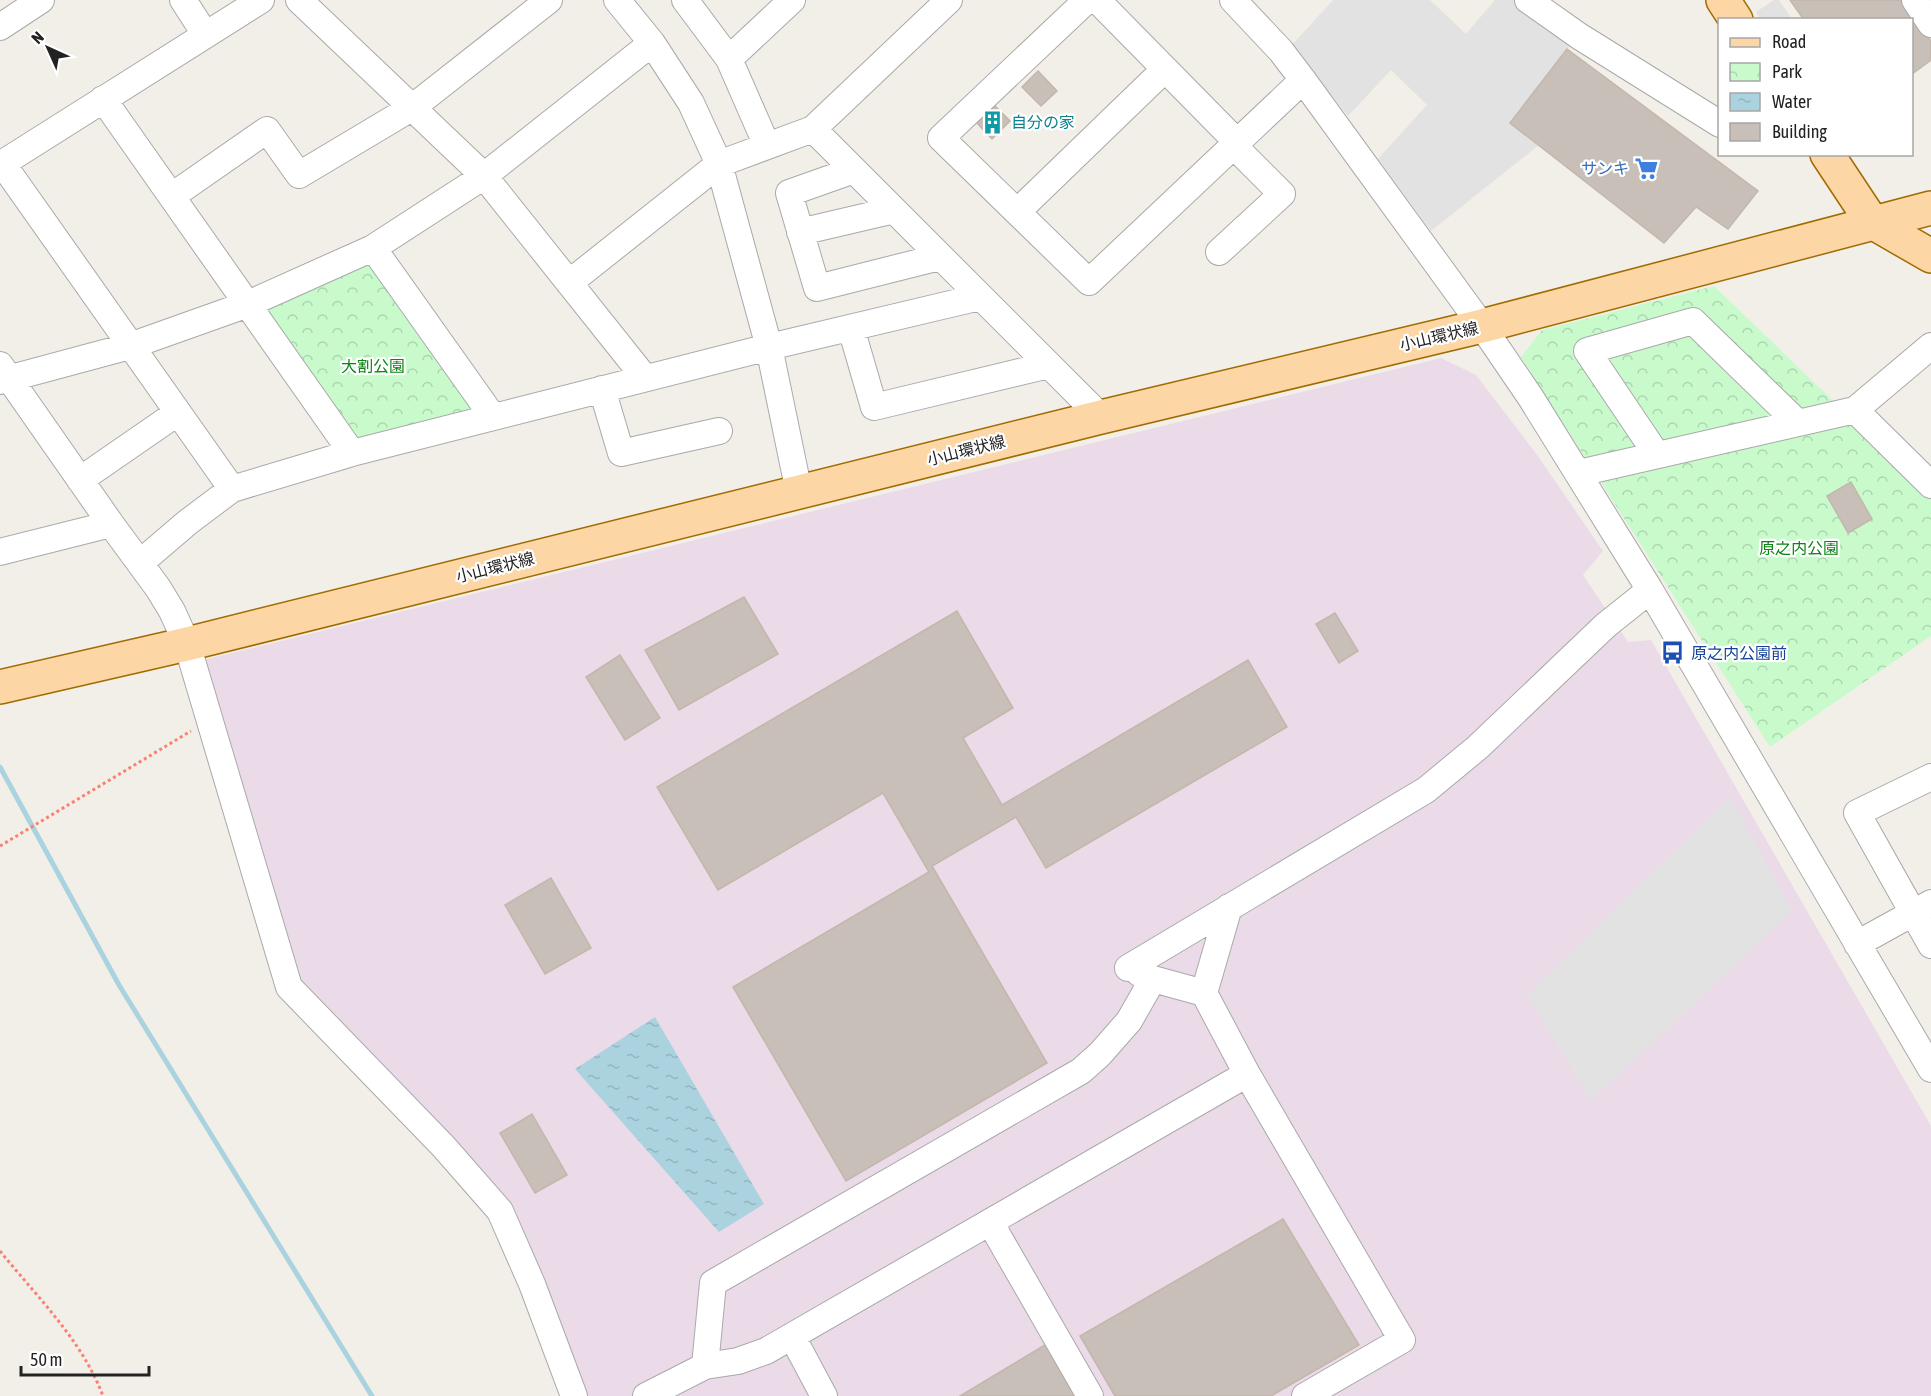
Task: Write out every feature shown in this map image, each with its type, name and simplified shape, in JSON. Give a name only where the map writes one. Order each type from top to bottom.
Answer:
[{"type":"main road","points":[[1723,0],[1735,18]]},
{"type":"main road","points":[[1828,156],[1872,222],[1931,256]]},
{"type":"main road","name":"小山環状線","points":[[0,687],[187,644],[1101,417],[1482,326],[1931,208]]},
{"type":"street","points":[[0,27],[40,0]]},
{"type":"street","points":[[183,0],[205,34]]},
{"type":"street","points":[[232,489],[1,164],[261,0]]},
{"type":"street","points":[[299,0],[484,176],[645,378]]},
{"type":"street","points":[[172,196],[267,130],[299,175],[412,106],[549,0]]},
{"type":"street","points":[[616,0],[652,43],[691,103],[719,164],[769,347],[799,492]]},
{"type":"street","points":[[685,0],[729,59],[767,146]]},
{"type":"street","points":[[729,59],[792,0]]},
{"type":"street","points":[[569,282],[719,164],[813,129],[949,0]]},
{"type":"street","points":[[1087,0],[941,138],[1089,282],[1303,80]]},
{"type":"street","points":[[1097,0],[1231,136],[1234,146],[1282,194],[1219,252]]},
{"type":"street","points":[[1233,0],[1281,51],[1303,80],[1482,326],[1531,398],[1650,590],[1931,1069]]},
{"type":"street","points":[[1528,0],[1579,36],[1718,123]]},
{"type":"street","points":[[1915,0],[1931,24]]},
{"type":"street","points":[[574,1396],[532,1284],[500,1211],[444,1147],[290,987],[187,644],[172,611],[140,563],[3,375],[130,346],[248,304],[373,248],[484,176],[652,43]]},
{"type":"street","points":[[1017,212],[1165,69]]},
{"type":"street","points":[[103,99],[352,453]]},
{"type":"street","points":[[813,129],[1101,417]]},
{"type":"street","points":[[854,170],[789,193],[817,288],[940,257]]},
{"type":"street","points":[[800,232],[894,210]]},
{"type":"street","points":[[373,248],[493,417]]},
{"type":"street","points":[[140,563],[188,522],[232,489],[352,453],[769,347],[980,297]]},
{"type":"street","points":[[1657,455],[1587,351],[1693,321],[1798,423]]},
{"type":"street","points":[[851,327],[874,407],[1049,365]]},
{"type":"street","points":[[1579,474],[1855,410],[1931,346]]},
{"type":"street","points":[[602,389],[621,453],[719,431]]},
{"type":"street","points":[[1855,410],[1931,485]]},
{"type":"street","points":[[80,480],[177,413]]},
{"type":"street","points":[[0,552],[111,524]]},
{"type":"street","points":[[1204,993],[1153,979],[1128,968],[1426,790],[1478,747],[1606,625],[1650,590]]},
{"type":"street","points":[[1931,777],[1857,813],[1922,908],[1931,945]]},
{"type":"street","points":[[1229,907],[1204,993],[1247,1074],[1402,1340],[1305,1396]]},
{"type":"street","points":[[1857,944],[1922,908]]},
{"type":"street","points":[[705,1366],[713,1283],[1081,1071],[1100,1054],[1129,1021],[1153,979]]},
{"type":"street","points":[[646,1396],[705,1366],[738,1361],[756,1355],[792,1336],[1247,1074]]},
{"type":"street","points":[[990,1222],[1090,1396]]},
{"type":"street","points":[[792,1336],[824,1396]]},
{"type":"path","points":[[0,846],[210,720]]},
{"type":"path","points":[[0,1251],[70,1335],[87,1361],[103,1396]]},
{"type":"shaded area","points":[[1333,0],[1430,0],[1466,34],[1495,0],[1519,0],[1574,40],[1510,123],[1539,145],[1431,231],[1378,159],[1427,105],[1391,70],[1348,116],[1292,45]]},
{"type":"shaded area","points":[[1774,0],[1779,0],[1791,18],[1759,18],[1756,12]]},
{"type":"shaded area","points":[[1441,358],[1476,375],[1538,456],[1603,551],[1583,575],[1628,642],[1651,640],[1931,1126],[1931,1396],[587,1396],[543,1283],[300,984],[203,660]]},
{"type":"shaded area","points":[[1730,797],[1792,911],[1591,1101],[1527,995]]},
{"type":"green space","name":"大割公園","points":[[372,255],[486,414],[354,450],[254,306]]},
{"type":"green space","name":"原之内公園","points":[[1714,286],[1849,416],[1931,490],[1931,636],[1770,747],[1521,357],[1542,330]]},
{"type":"water","points":[[655,1017],[764,1204],[719,1232],[575,1069]]},
{"type":"building","points":[[1790,0],[1902,0],[1931,41],[1931,60],[1913,73],[1913,18],[1803,18]]},
{"type":"building","name":"サンキ","points":[[1567,49],[1758,191],[1728,229],[1696,207],[1664,243],[1510,123]]},
{"type":"building","points":[[1038,71],[1057,91],[1041,106],[1022,87]]},
{"type":"building","name":"自分の家","points":[[993,104],[1010,121],[992,139],[976,122]]},
{"type":"building","points":[[1851,482],[1872,519],[1848,533],[1827,496]]},
{"type":"building","points":[[744,597],[778,654],[679,710],[645,650]]},
{"type":"building","points":[[957,611],[1013,708],[963,738],[1002,805],[1248,660],[1287,727],[1046,868],[1016,817],[932,866],[1047,1063],[846,1181],[733,987],[929,872],[883,793],[718,890],[657,787]]},
{"type":"building","points":[[1335,613],[1358,651],[1339,663],[1316,624]]},
{"type":"building","points":[[620,655],[660,718],[625,740],[586,677]]},
{"type":"building","points":[[551,878],[591,948],[545,974],[505,905]]},
{"type":"building","points":[[532,1114],[567,1175],[535,1193],[500,1133]]},
{"type":"building","points":[[1283,1219],[1359,1345],[1271,1396],[1115,1396],[1080,1336]]},
{"type":"building","points":[[1048,1343],[1078,1396],[960,1396]]},
{"type":"waterway","points":[[0,767],[119,985],[372,1396]]},
{"type":"place","name":"自分の家","points":[[993,122]]},
{"type":"place","name":"サンキ","points":[[1647,168]]},
{"type":"place","name":"原之内公園前","points":[[1673,653]]}]
